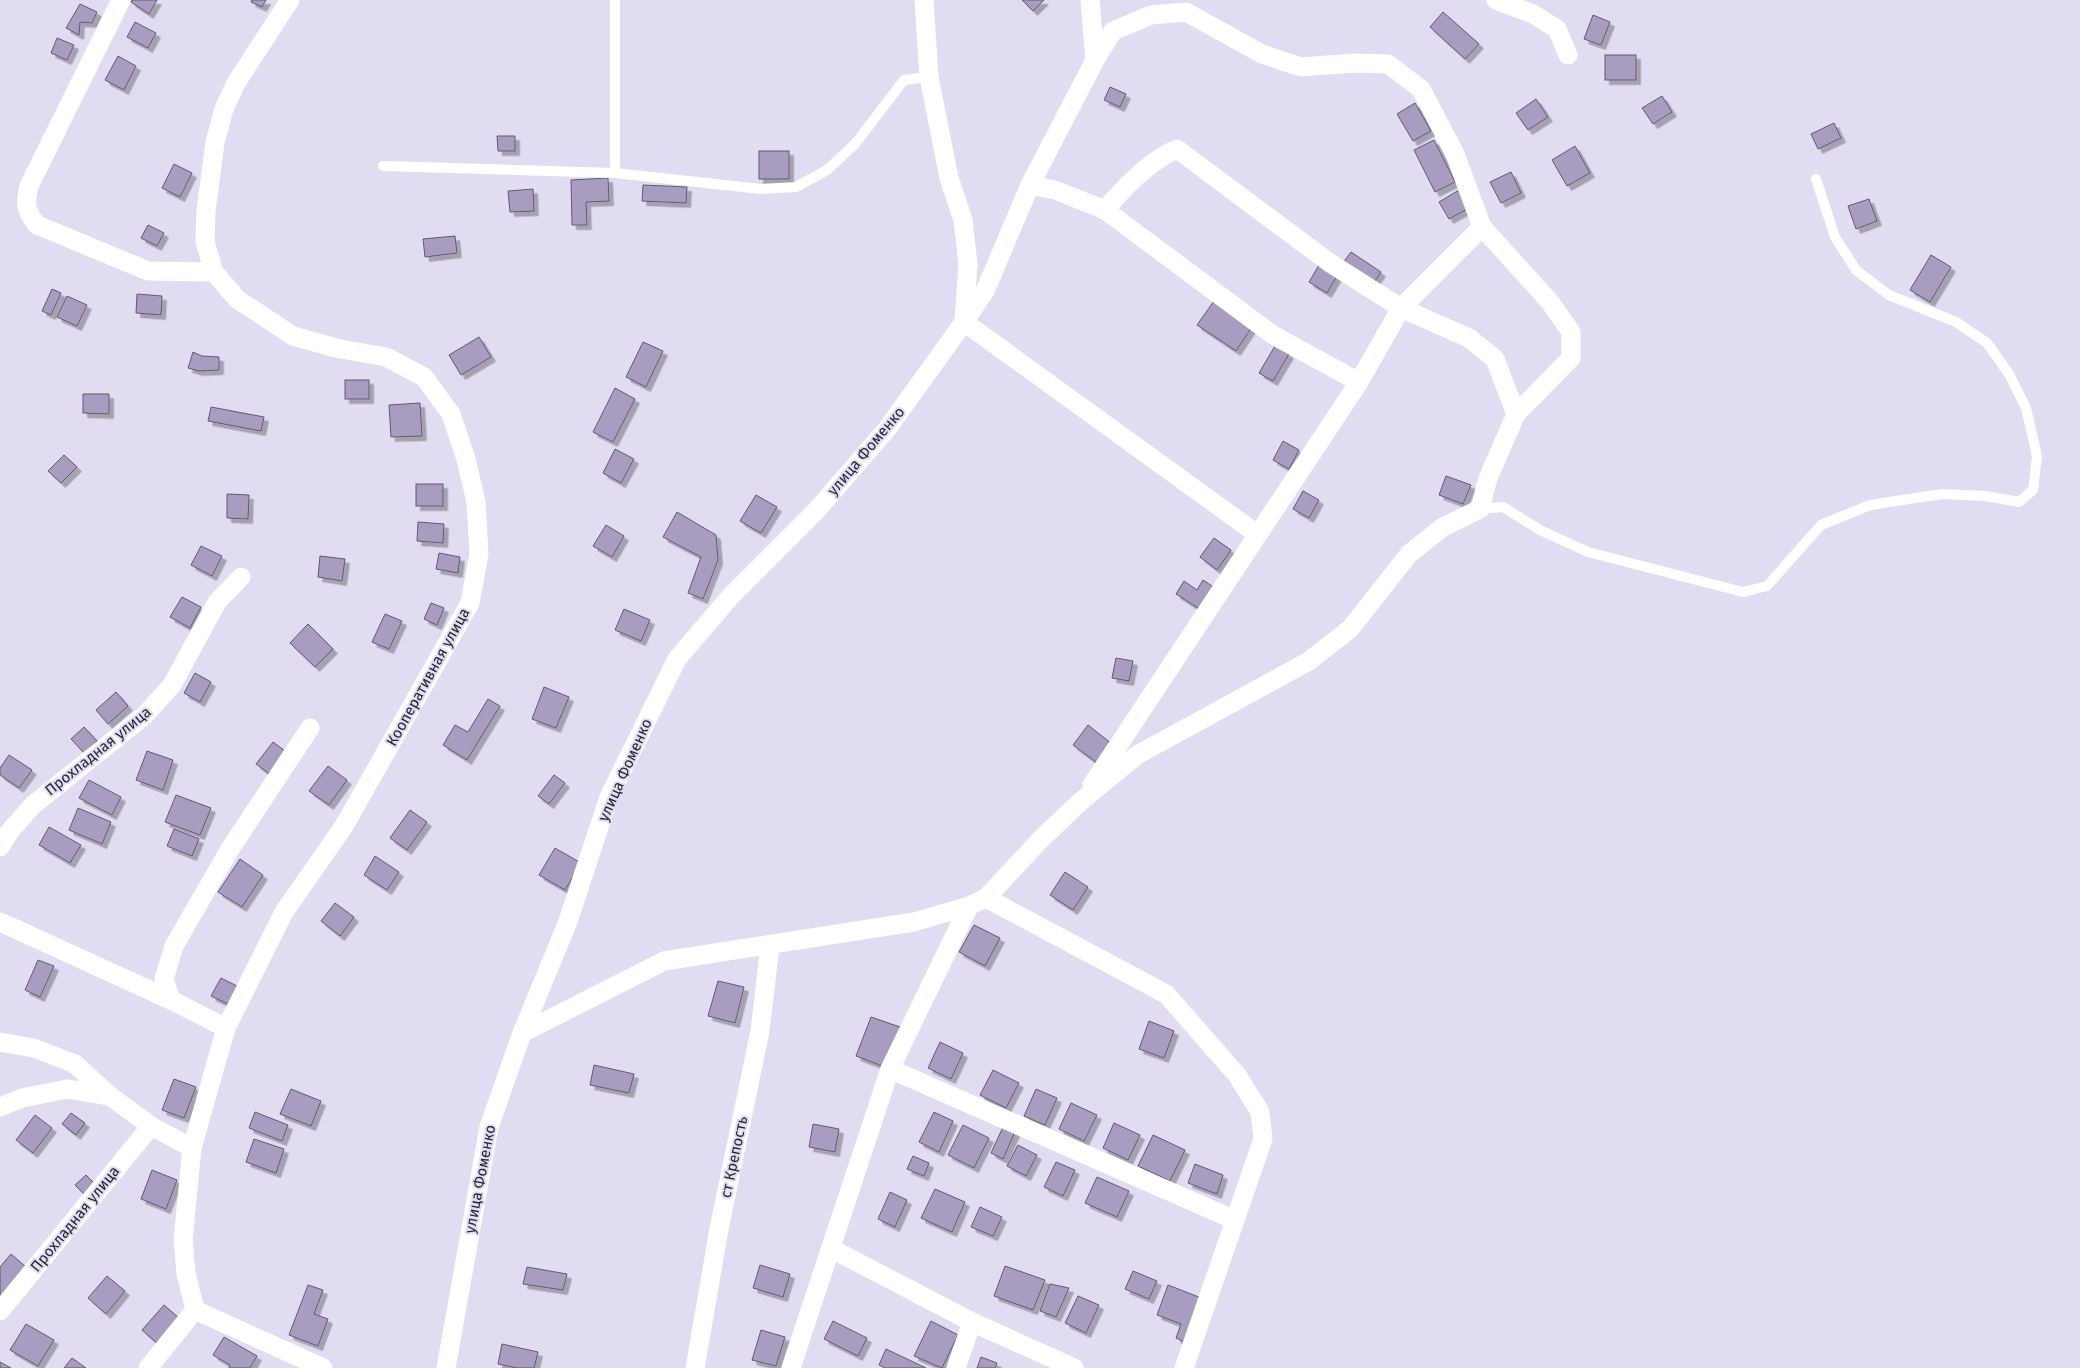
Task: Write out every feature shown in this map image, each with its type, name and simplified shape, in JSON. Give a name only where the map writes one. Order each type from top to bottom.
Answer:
[{"type":"street","points":[[121,0],[29,186],[26,201],[28,214],[37,225],[148,271],[214,272]]},
{"type":"street","name":"Кооперативная улица","points":[[195,1310],[186,1273],[183,1240],[192,1148],[226,1028],[284,912],[344,826],[470,603],[479,554],[476,502],[466,459],[451,414],[424,377],[386,357],[336,348],[293,336],[237,299],[214,272],[206,242],[206,211],[215,142],[222,117],[236,82],[290,0]]},
{"type":"street","points":[[924,0],[929,77],[948,178],[964,220],[968,264],[964,322],[988,337],[1257,534]]},
{"type":"street","points":[[1090,0],[1095,60]]},
{"type":"street","points":[[1496,0],[1533,14],[1557,29],[1568,55]]},
{"type":"street","name":"улица Фоменко","points":[[446,1368],[489,1127],[522,1033],[568,924],[609,797],[677,659],[730,597],[815,512],[887,429],[964,322],[985,291],[1030,185],[1095,60],[1113,31],[1151,15],[1186,12],[1262,54],[1302,67],[1354,63],[1388,64],[1421,89],[1455,154],[1482,227]]},
{"type":"street","points":[[1105,210],[1118,195],[1161,156],[1177,149],[1330,263],[1401,308],[1469,338],[1495,359],[1516,414]]},
{"type":"street","points":[[1030,185],[1055,190],[1105,210],[1272,335],[1359,382]]},
{"type":"street","points":[[522,1033],[664,962],[914,922],[969,906],[986,898],[1041,838],[1080,802],[1137,755],[1309,661],[1350,629],[1409,554],[1443,527],[1480,509],[1488,478],[1516,414],[1571,358],[1571,332],[1550,302],[1482,227],[1401,308],[1359,382],[1080,802]]},
{"type":"street","name":"Прохладная улица","points":[[0,847],[10,831],[32,805],[145,715],[172,685],[217,602],[241,578]]},
{"type":"street","points":[[171,1000],[164,979],[174,946],[230,849],[310,728]]},
{"type":"street","points":[[986,898],[1166,994],[1237,1075],[1260,1112],[1262,1139],[1184,1368]]},
{"type":"street","points":[[791,1368],[832,1249],[890,1069],[969,906]]},
{"type":"street","points":[[0,922],[171,1000],[226,1028]]},
{"type":"street","name":"ст Крепость","points":[[695,1368],[719,1229],[760,1032],[770,946]]},
{"type":"street","points":[[0,1042],[34,1048],[75,1064],[110,1096],[151,1126],[192,1148]]},
{"type":"street","points":[[890,1069],[1235,1220]]},
{"type":"street","points":[[0,1107],[22,1098],[68,1089],[110,1096]]},
{"type":"street","name":"Прохладная улица","points":[[0,1311],[151,1126]]},
{"type":"street","points":[[832,1249],[972,1322],[1074,1368]]},
{"type":"street","points":[[148,1368],[195,1310],[323,1368]]},
{"type":"street","points":[[956,1368],[972,1322]]},
{"type":"lane","points":[[615,0],[615,173]]},
{"type":"lane","points":[[382,166],[615,173],[760,189],[796,187],[827,170],[854,144],[904,80],[929,77]]},
{"type":"lane","points":[[1480,509],[1503,507],[1540,530],[1588,552],[1743,592],[1767,586],[1821,524],[1870,505],[1942,494],[1985,496],[2019,502],[2033,490],[2037,456],[2026,408],[2010,374],[1987,343],[1956,322],[1889,295],[1856,270],[1835,237],[1816,179]]},
{"type":"building","points":[[132,0],[157,0],[149,14],[131,2]]},
{"type":"building","points":[[252,0],[266,0],[262,7],[251,2]]},
{"type":"building","points":[[1022,0],[1044,0],[1033,11]]},
{"type":"building","points":[[80,4],[97,12],[92,23],[80,22],[79,35],[66,28]]},
{"type":"building","points":[[1443,12],[1479,44],[1465,59],[1430,27]]},
{"type":"building","points":[[1593,15],[1610,22],[1601,45],[1584,39]]},
{"type":"building","points":[[135,22],[156,33],[148,48],[127,37]]},
{"type":"building","points":[[57,38],[74,45],[67,60],[51,53]]},
{"type":"building","points":[[1605,55],[1636,55],[1636,80],[1605,80]]},
{"type":"building","points":[[118,56],[136,66],[124,90],[105,80]]},
{"type":"building","points":[[1110,87],[1126,94],[1120,107],[1104,100]]},
{"type":"building","points":[[1662,96],[1672,112],[1653,124],[1642,108]]},
{"type":"building","points":[[1536,99],[1548,117],[1528,130],[1516,113]]},
{"type":"building","points":[[1415,103],[1431,131],[1413,141],[1397,114]]},
{"type":"building","points":[[1834,123],[1841,138],[1818,149],[1811,134]]},
{"type":"building","points":[[497,136],[515,136],[515,151],[498,151]]},
{"type":"building","points":[[1434,140],[1455,182],[1435,192],[1414,150]]},
{"type":"building","points":[[1575,146],[1590,173],[1567,186],[1552,160]]},
{"type":"building","points":[[759,151],[789,151],[789,179],[759,179]]},
{"type":"building","points":[[174,164],[192,173],[180,197],[162,188]]},
{"type":"building","points":[[1511,172],[1521,193],[1501,203],[1490,182]]},
{"type":"building","points":[[608,178],[609,201],[586,202],[587,225],[572,225],[571,180]]},
{"type":"building","points":[[643,185],[687,187],[686,203],[642,201]]},
{"type":"building","points":[[533,189],[534,211],[510,212],[508,191]]},
{"type":"building","points":[[1459,190],[1469,208],[1449,219],[1439,202]]},
{"type":"building","points":[[1869,199],[1877,221],[1856,229],[1848,206]]},
{"type":"building","points":[[148,225],[164,233],[157,246],[141,238]]},
{"type":"building","points":[[455,236],[457,253],[425,257],[423,239]]},
{"type":"building","points":[[1351,252],[1381,272],[1373,284],[1343,263]]},
{"type":"building","points":[[1931,255],[1951,267],[1930,302],[1910,290]]},
{"type":"building","points":[[1319,265],[1337,276],[1327,293],[1309,282]]},
{"type":"building","points":[[52,289],[61,293],[51,315],[42,311]]},
{"type":"building","points":[[137,294],[162,296],[161,315],[136,313]]},
{"type":"building","points":[[67,296],[87,305],[77,326],[57,317]]},
{"type":"building","points":[[1214,301],[1252,327],[1236,351],[1197,325]]},
{"type":"building","points":[[479,337],[491,357],[461,375],[449,355]]},
{"type":"building","points":[[643,342],[663,351],[646,387],[626,377]]},
{"type":"building","points":[[1275,346],[1289,354],[1273,381],[1259,373]]},
{"type":"building","points":[[193,352],[202,356],[219,357],[219,370],[199,371],[188,368]]},
{"type":"building","points":[[345,380],[369,380],[369,399],[345,399]]},
{"type":"building","points":[[615,388],[635,399],[613,442],[593,432]]},
{"type":"building","points":[[83,394],[109,394],[109,414],[83,413]]},
{"type":"building","points":[[420,403],[422,436],[391,437],[389,405]]},
{"type":"building","points":[[211,407],[264,417],[261,431],[208,421]]},
{"type":"building","points":[[1283,441],[1299,450],[1289,469],[1273,460]]},
{"type":"building","points":[[615,449],[634,459],[621,483],[603,473]]},
{"type":"building","points":[[64,455],[77,467],[61,483],[48,471]]},
{"type":"building","points":[[1446,476],[1471,485],[1463,504],[1439,495]]},
{"type":"building","points":[[416,484],[443,484],[443,506],[416,506]]},
{"type":"building","points":[[1303,491],[1319,500],[1309,518],[1293,509]]},
{"type":"building","points":[[227,494],[249,495],[248,519],[227,518]]},
{"type":"building","points":[[756,495],[777,507],[761,533],[740,521]]},
{"type":"building","points":[[677,512],[716,535],[718,560],[703,599],[688,593],[701,557],[663,537]]},
{"type":"building","points":[[418,522],[444,524],[443,543],[417,541]]},
{"type":"building","points":[[606,525],[624,536],[612,557],[593,546]]},
{"type":"building","points":[[1214,538],[1231,550],[1217,570],[1200,557]]},
{"type":"building","points":[[201,546],[222,556],[212,576],[191,565]]},
{"type":"building","points":[[439,553],[460,557],[458,573],[436,569]]},
{"type":"building","points":[[320,556],[345,559],[342,581],[318,577]]},
{"type":"building","points":[[1203,580],[1215,588],[1201,610],[1176,594],[1184,581],[1197,590]]},
{"type":"building","points":[[182,597],[201,607],[190,628],[170,617]]},
{"type":"building","points":[[431,603],[444,608],[437,625],[424,619]]},
{"type":"building","points":[[624,609],[650,620],[641,641],[615,630]]},
{"type":"building","points":[[385,614],[402,621],[389,649],[372,642]]},
{"type":"building","points":[[308,624],[333,649],[315,667],[290,643]]},
{"type":"building","points":[[1116,658],[1133,661],[1129,681],[1112,678]]},
{"type":"building","points":[[195,673],[211,682],[200,702],[184,693]]},
{"type":"building","points":[[544,687],[569,697],[556,728],[532,719]]},
{"type":"building","points":[[116,692],[128,706],[108,724],[96,710]]},
{"type":"building","points":[[488,699],[500,706],[467,760],[443,745],[455,725],[468,732]]},
{"type":"building","points":[[1088,725],[1112,744],[1097,763],[1073,745]]},
{"type":"building","points":[[84,727],[97,741],[84,753],[71,739]]},
{"type":"building","points":[[273,742],[288,753],[271,775],[256,764]]},
{"type":"building","points":[[147,751],[173,760],[163,790],[136,780]]},
{"type":"building","points":[[9,755],[32,770],[19,788],[0,775],[0,768]]},
{"type":"building","points":[[328,766],[347,780],[329,805],[309,791]]},
{"type":"building","points":[[554,775],[565,783],[549,804],[538,796]]},
{"type":"building","points":[[89,780],[121,797],[112,815],[79,798]]},
{"type":"building","points":[[176,795],[211,808],[200,835],[165,822]]},
{"type":"building","points":[[78,808],[111,822],[102,844],[69,830]]},
{"type":"building","points":[[410,810],[427,822],[407,850],[390,838]]},
{"type":"building","points":[[49,827],[81,845],[70,863],[39,845]]},
{"type":"building","points":[[174,829],[199,839],[192,856],[167,846]]},
{"type":"building","points":[[555,848],[581,863],[565,890],[539,875]]},
{"type":"building","points":[[375,856],[399,872],[387,890],[364,875]]},
{"type":"building","points":[[240,859],[263,875],[242,907],[218,892]]},
{"type":"building","points":[[1065,872],[1088,887],[1073,910],[1050,895]]},
{"type":"building","points":[[335,903],[354,917],[340,936],[321,921]]},
{"type":"building","points":[[974,925],[1000,938],[985,966],[959,952]]},
{"type":"building","points":[[38,960],[54,966],[40,997],[25,990]]},
{"type":"building","points":[[221,978],[237,986],[228,1004],[211,996]]},
{"type":"building","points":[[718,981],[744,987],[735,1023],[708,1016]]},
{"type":"building","points":[[871,1017],[900,1027],[885,1067],[856,1056]]},
{"type":"building","points":[[1149,1021],[1174,1031],[1164,1058],[1139,1049]]},
{"type":"building","points":[[940,1042],[963,1053],[951,1079],[928,1068]]},
{"type":"building","points":[[594,1065],[634,1074],[629,1093],[590,1085]]},
{"type":"building","points":[[993,1070],[1019,1083],[1006,1108],[980,1095]]},
{"type":"building","points":[[174,1079],[196,1087],[184,1118],[162,1110]]},
{"type":"building","points":[[291,1089],[321,1101],[311,1126],[280,1114]]},
{"type":"building","points":[[1036,1089],[1057,1098],[1045,1125],[1024,1116]]},
{"type":"building","points":[[1071,1103],[1097,1115],[1084,1141],[1059,1129]]},
{"type":"building","points":[[255,1112],[288,1125],[282,1141],[249,1128]]},
{"type":"building","points":[[934,1112],[953,1121],[939,1152],[919,1142]]},
{"type":"building","points":[[71,1113],[85,1123],[76,1135],[62,1124]]},
{"type":"building","points":[[35,1115],[52,1128],[33,1153],[16,1140]]},
{"type":"building","points":[[1114,1123],[1140,1135],[1128,1160],[1103,1148]]},
{"type":"building","points":[[813,1124],[839,1129],[835,1152],[809,1147]]},
{"type":"building","points":[[963,1125],[989,1138],[974,1168],[948,1155]]},
{"type":"building","points":[[1003,1127],[1015,1132],[1003,1159],[991,1153]]},
{"type":"building","points":[[1153,1135],[1185,1150],[1170,1181],[1138,1166]]},
{"type":"building","points":[[254,1139],[284,1149],[276,1173],[246,1162]]},
{"type":"building","points":[[1018,1145],[1037,1155],[1026,1176],[1007,1166]]},
{"type":"building","points":[[913,1156],[929,1163],[924,1176],[907,1169]]},
{"type":"building","points":[[1056,1162],[1075,1170],[1063,1196],[1044,1187]]},
{"type":"building","points":[[1195,1164],[1223,1175],[1217,1194],[1188,1183]]},
{"type":"building","points":[[152,1170],[177,1180],[166,1209],[141,1199]]},
{"type":"building","points":[[86,1175],[96,1185],[85,1195],[75,1185]]},
{"type":"building","points":[[1097,1177],[1129,1191],[1117,1217],[1085,1203]]},
{"type":"building","points":[[935,1189],[965,1202],[952,1232],[921,1218]]},
{"type":"building","points":[[890,1192],[907,1200],[895,1227],[878,1219]]},
{"type":"building","points":[[980,1207],[1002,1217],[993,1236],[971,1227]]},
{"type":"building","points":[[11,1254],[26,1267],[0,1299],[0,1267]]},
{"type":"building","points":[[760,1265],[790,1274],[783,1297],[753,1288]]},
{"type":"building","points":[[1005,1266],[1045,1280],[1033,1310],[994,1296]]},
{"type":"building","points":[[527,1267],[567,1274],[563,1290],[523,1284]]},
{"type":"building","points":[[1133,1271],[1157,1281],[1149,1299],[1125,1289]]},
{"type":"building","points":[[107,1276],[125,1291],[106,1314],[88,1298]]},
{"type":"building","points":[[1050,1284],[1069,1288],[1056,1317],[1040,1311]]},
{"type":"building","points":[[308,1285],[323,1290],[314,1314],[328,1319],[318,1346],[289,1335]]},
{"type":"building","points":[[1168,1285],[1204,1299],[1187,1343],[1176,1338],[1181,1324],[1157,1315]]},
{"type":"building","points":[[1078,1296],[1099,1305],[1086,1333],[1065,1323]]},
{"type":"building","points":[[164,1305],[180,1319],[158,1344],[142,1330]]},
{"type":"building","points":[[833,1321],[867,1338],[858,1356],[824,1339]]},
{"type":"building","points":[[931,1321],[958,1335],[942,1368],[914,1356]]},
{"type":"building","points":[[26,1324],[54,1340],[38,1366],[10,1350]]},
{"type":"building","points":[[761,1330],[785,1337],[776,1366],[752,1360]]},
{"type":"building","points":[[224,1337],[257,1356],[250,1368],[229,1368],[230,1365],[213,1355]]},
{"type":"building","points":[[502,1344],[538,1352],[534,1368],[517,1368],[498,1364]]},
{"type":"building","points":[[886,1349],[926,1368],[885,1368],[879,1365]]},
{"type":"building","points":[[981,1357],[997,1363],[995,1368],[977,1368]]},
{"type":"building","points":[[72,1358],[86,1368],[64,1368]]},
{"type":"building","points":[[0,1362],[11,1368],[0,1368]]}]
